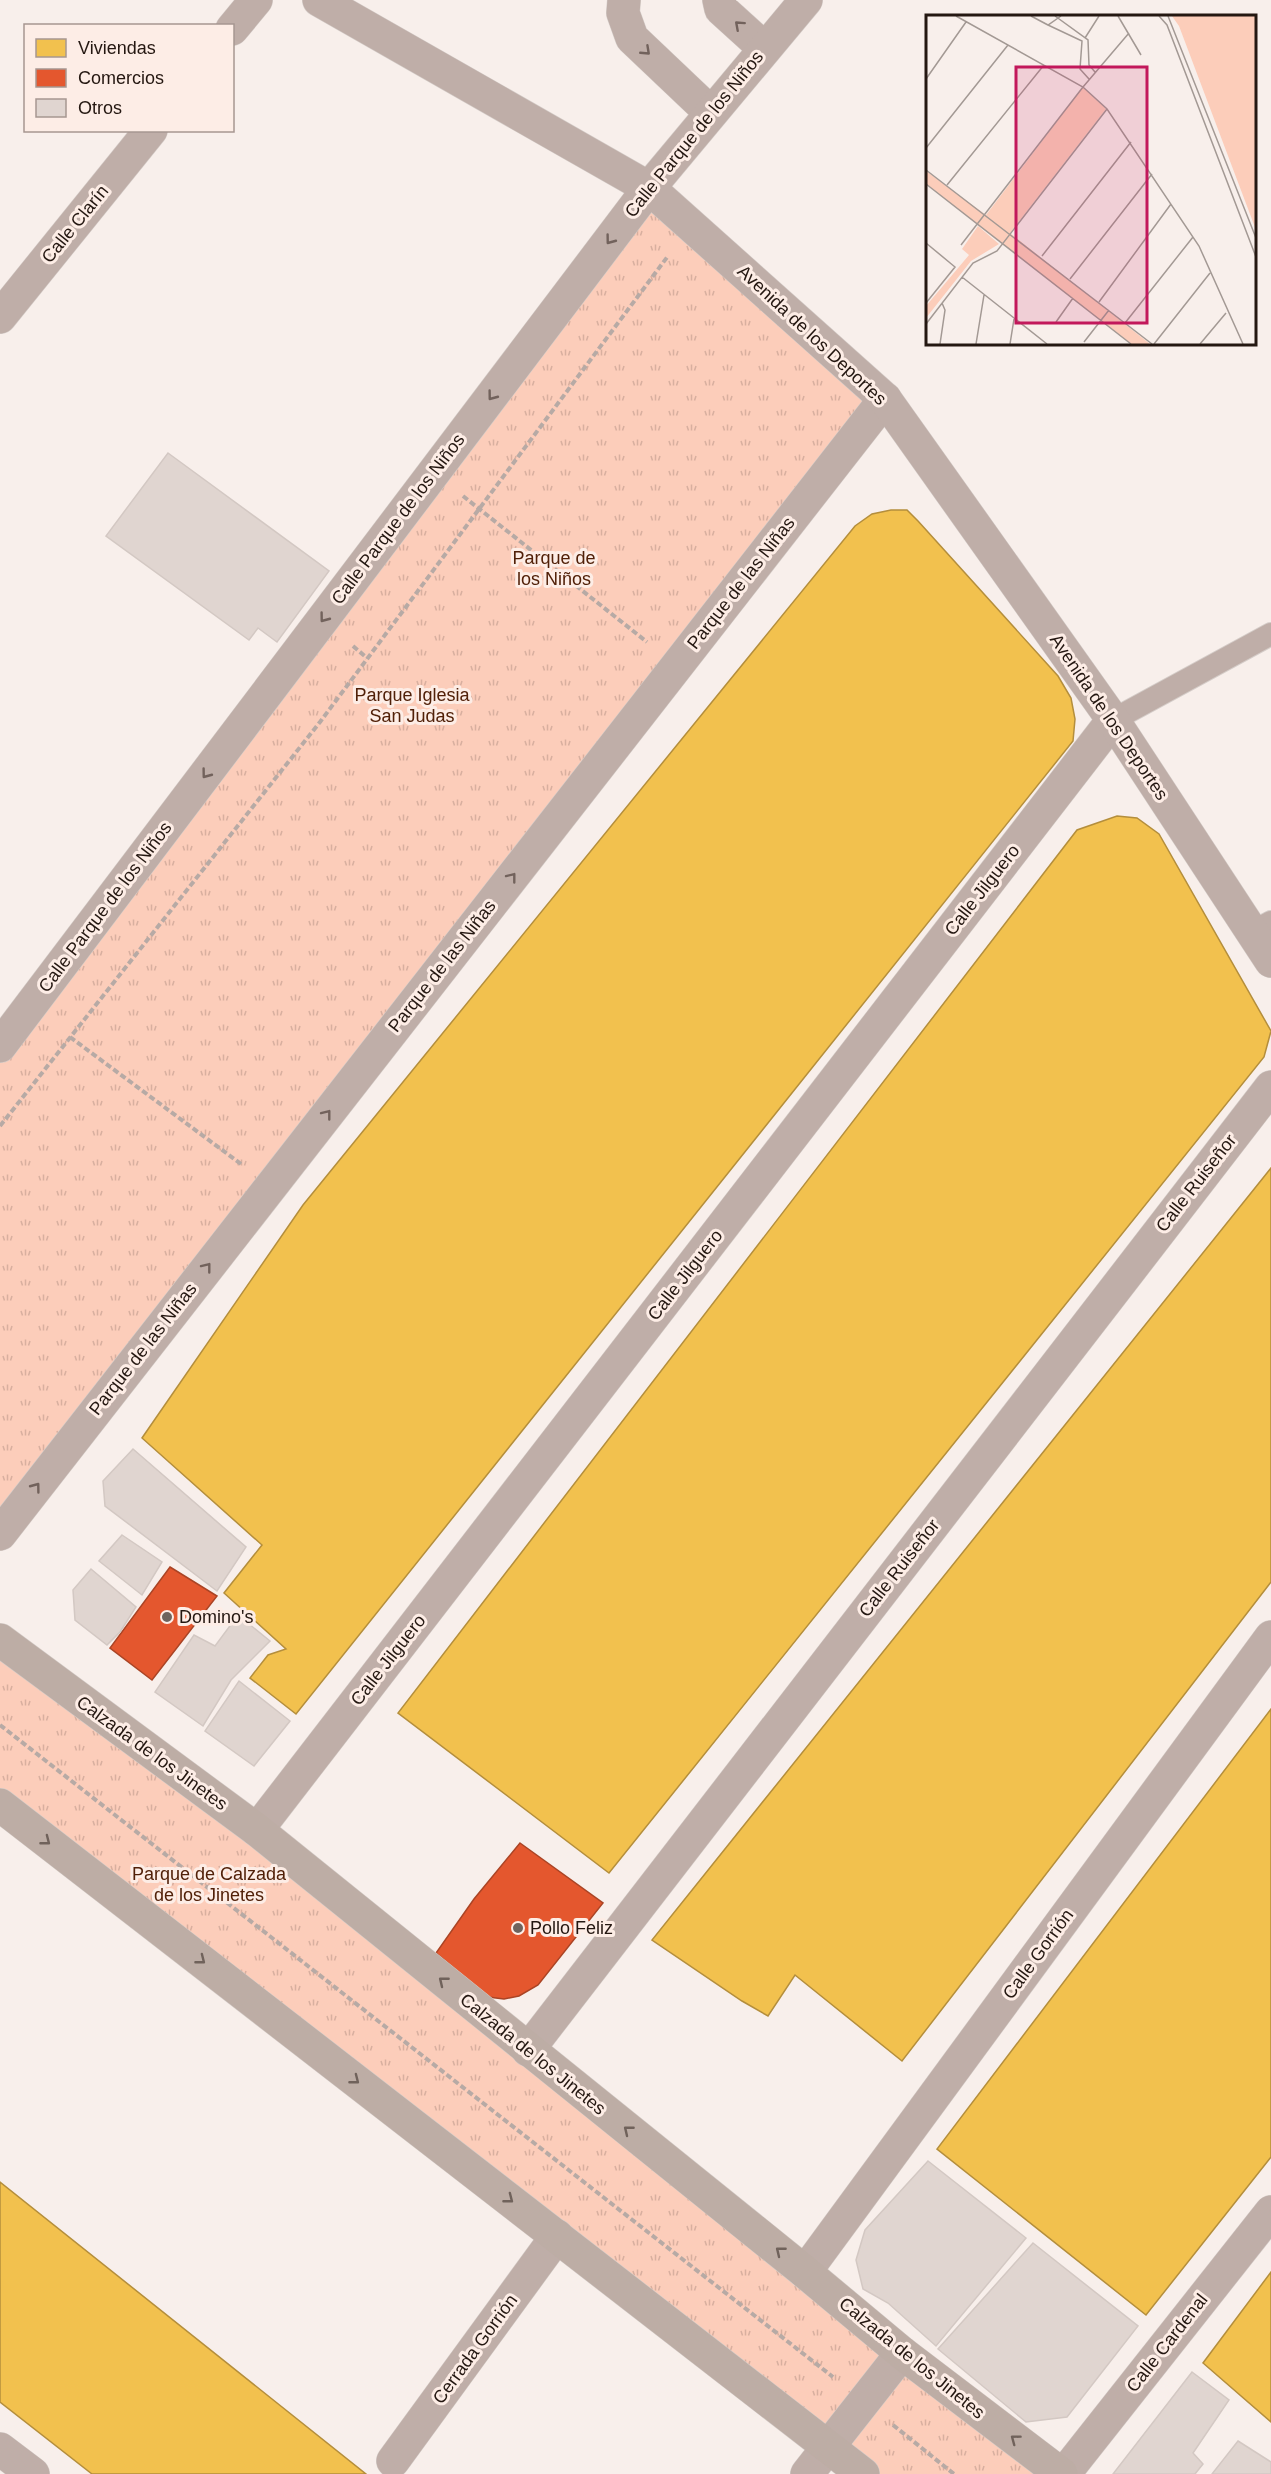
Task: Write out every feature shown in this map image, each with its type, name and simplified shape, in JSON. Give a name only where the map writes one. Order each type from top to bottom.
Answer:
[{"type":"main road","name":"Calzada de los Jinetes","points":[[0,1640],[257,1830],[805,2272],[902,2353],[1062,2474]]},
{"type":"main road","points":[[0,1805],[863,2474]]},
{"type":"street","points":[[234,28],[256,0]]},
{"type":"street","name":"Avenida de los Deportes","points":[[320,0],[649,188],[885,399],[1262,927],[1271,961]]},
{"type":"street","points":[[624,0],[623,13],[632,38],[711,113]]},
{"type":"street","points":[[719,0],[721,9],[764,48]]},
{"type":"street","name":"Calle Parque de los Niños","points":[[0,1046],[649,188],[806,0]]},
{"type":"street","name":"Calle Clarín","points":[[0,317],[148,132]]},
{"type":"street","name":"Parque de las Niñas","points":[[0,1534],[885,399]]},
{"type":"street","name":"Calle Jilguero","points":[[257,1830],[1113,720]]},
{"type":"street","name":"Calle Ruiseñor","points":[[528,2049],[1271,1087]]},
{"type":"street","name":"Calle Gorrión","points":[[805,2272],[1271,1637]]},
{"type":"street","name":"Calle Cardenal","points":[[1062,2474],[1271,2212]]},
{"type":"street","name":"Cerrada Gorrión","points":[[393,2461],[557,2236]]},
{"type":"street","points":[[807,2474],[902,2353]]},
{"type":"street","points":[[0,2449],[33,2474]]},
{"type":"lane","points":[[1113,720],[1271,634]]},
{"type":"path","points":[[0,1126],[320,722],[691,224]]},
{"type":"path","points":[[434,473],[677,666]]},
{"type":"path","points":[[70,1037],[271,1185]]},
{"type":"path","points":[[0,1725],[954,2474]]},
{"type":"green space","name":"Parque de los Niños","points":[[650,195],[872,402],[0,1528],[0,1048]]},
{"type":"green space","name":"Parque de Calzada de los Jinetes","points":[[0,1647],[1044,2474],[864,2474],[0,1800]]},
{"type":"building: Viviendas","points":[[891,510],[907,510],[1058,676],[1071,698],[1075,719],[1073,741],[296,1714],[250,1678],[268,1655],[286,1649],[224,1593],[262,1545],[142,1438],[303,1205],[855,526],[872,514]]},
{"type":"building: Viviendas","points":[[1117,816],[1137,818],[1159,834],[1271,1031],[1264,1057],[609,1873],[398,1713],[1077,830]]},
{"type":"building: Viviendas","points":[[1271,1168],[1271,1582],[902,2061],[795,1975],[768,2016],[652,1940]]},
{"type":"building: Viviendas","points":[[1271,1709],[1271,2157],[1146,2315],[937,2149]]},
{"type":"building: Viviendas","points":[[0,2182],[366,2474],[92,2474],[0,2402]]},
{"type":"building: Viviendas","points":[[1271,2272],[1271,2422],[1203,2363]]},
{"type":"building: Comercios","name":"Domino's","points":[[170,1567],[217,1596],[152,1680],[110,1648]]},
{"type":"building: Comercios","name":"Pollo Feliz","points":[[520,1843],[603,1903],[538,1985],[519,1996],[504,1999],[488,1997],[436,1953],[474,1899]]},
{"type":"building: Otros","points":[[168,453],[329,571],[277,642],[258,628],[249,640],[106,536]]},
{"type":"building: Otros","points":[[133,1449],[246,1547],[217,1591],[105,1506],[103,1481]]},
{"type":"building: Otros","points":[[122,1535],[162,1562],[142,1595],[99,1561]]},
{"type":"building: Otros","points":[[91,1569],[136,1607],[120,1632],[107,1645],[75,1620],[73,1590]]},
{"type":"building: Otros","points":[[238,1615],[270,1641],[231,1680],[203,1726],[155,1692],[194,1635],[215,1646]]},
{"type":"building: Otros","points":[[239,1681],[290,1721],[254,1766],[205,1731]]},
{"type":"building: Otros","points":[[928,2161],[1026,2238],[936,2346],[888,2303],[863,2289],[856,2260],[865,2230]]},
{"type":"building: Otros","points":[[1033,2243],[1138,2326],[1067,2417],[1026,2422],[938,2349]]},
{"type":"building: Otros","points":[[1192,2372],[1229,2400],[1193,2453],[1203,2464],[1195,2474],[1113,2474]]},
{"type":"building: Otros","points":[[1238,2441],[1271,2462],[1271,2474],[1212,2474]]},
{"type":"place","name":"Domino's","points":[[167,1617]]},
{"type":"place","name":"Pollo Feliz","points":[[518,1928]]},
{"type":"park label","name":"Parque Iglesia San Judas","points":[[412,705]]}]
